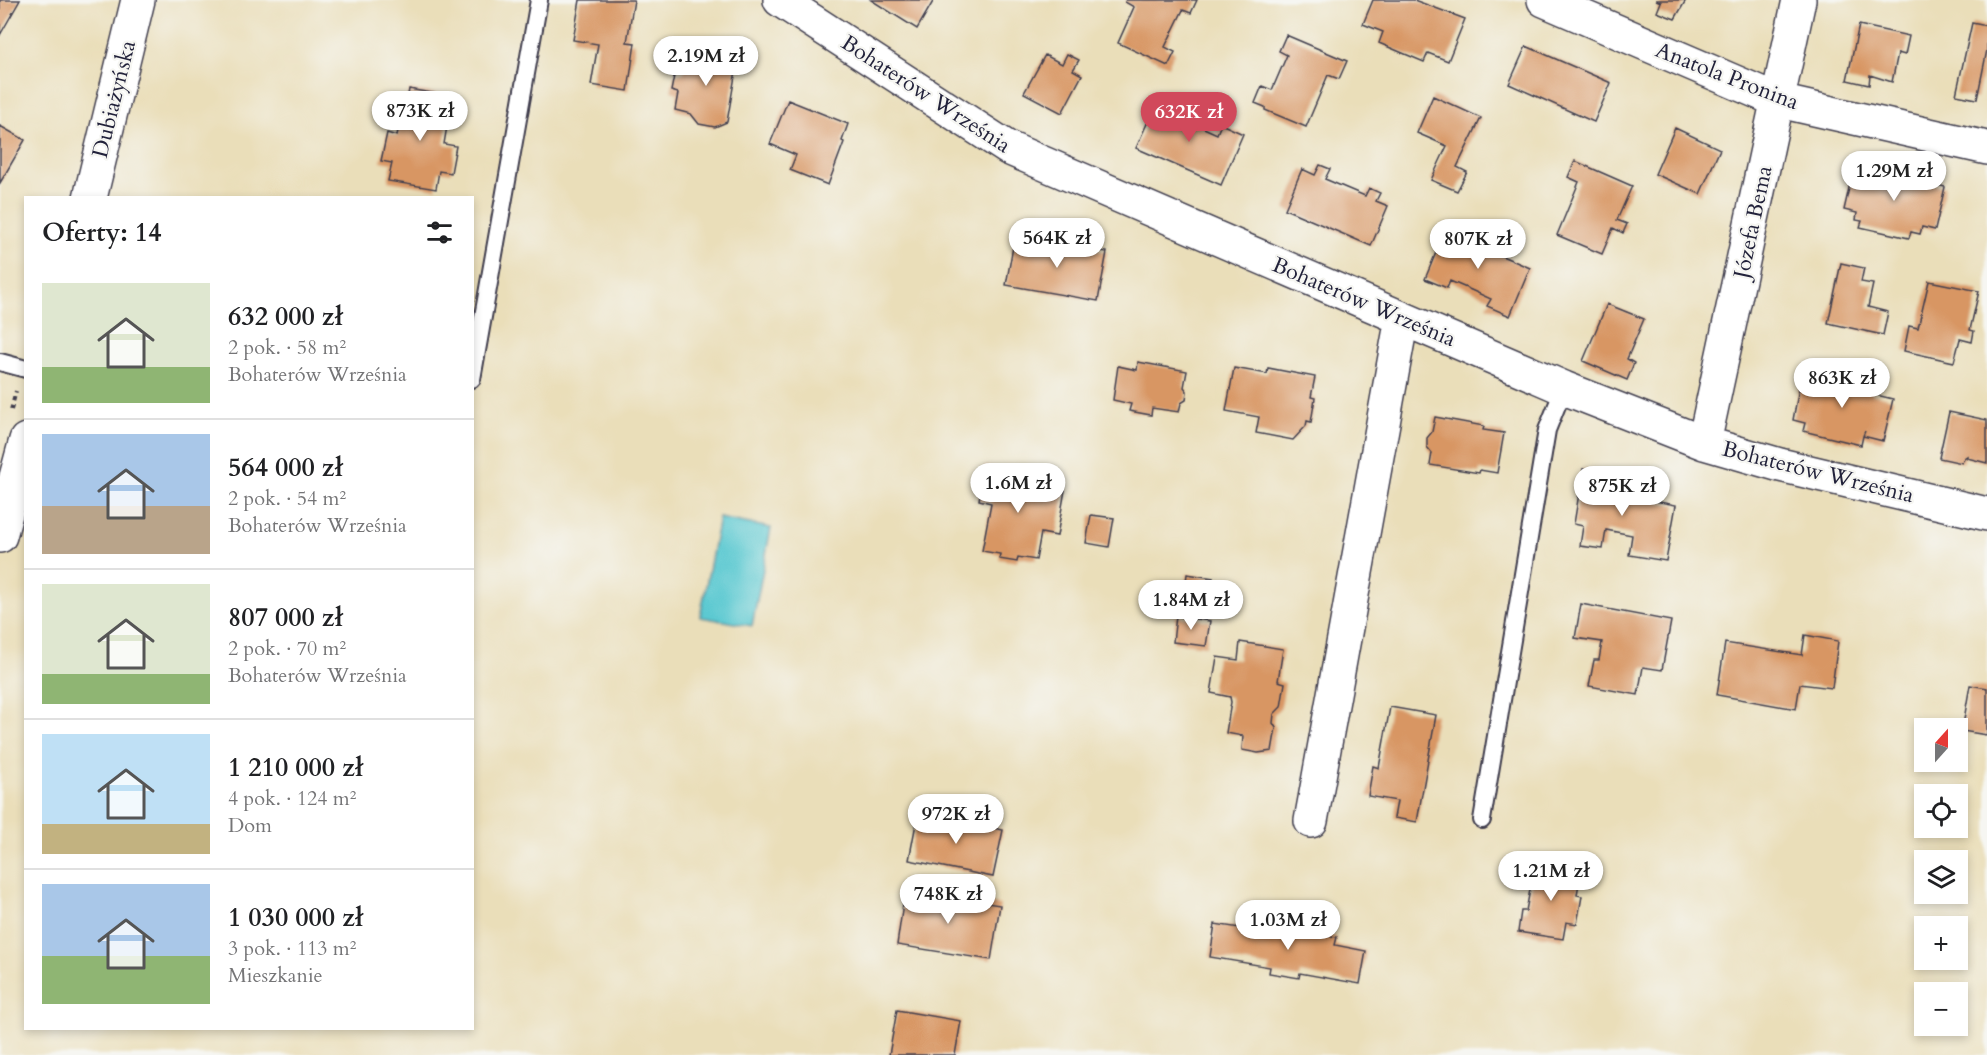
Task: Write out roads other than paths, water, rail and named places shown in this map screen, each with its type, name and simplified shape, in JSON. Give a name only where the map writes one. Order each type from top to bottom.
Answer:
[{"type":"street","name":"Dubiażyńska","points":[[90,196],[138,0]]},
{"type":"street","name":"Bohaterów Września","points":[[780,0],[1008,148],[1564,388],[1704,443],[1780,465],[1987,514]]},
{"type":"street","name":"Anatola Pronina","points":[[1544,0],[1779,101],[1987,148]]},
{"type":"street","name":"Józefa Bema","points":[[1704,443],[1799,0]]},
{"type":"street","points":[[1311,821],[1402,318]]},
{"type":"street","points":[[0,536],[17,430]]},
{"type":"lane","points":[[474,369],[539,0]]},
{"type":"lane","points":[[0,362],[24,368]]},
{"type":"lane","points":[[1482,820],[1547,430],[1564,388]]},
{"type":"water","points":[[719,518],[771,528],[752,626],[700,617]]}]
